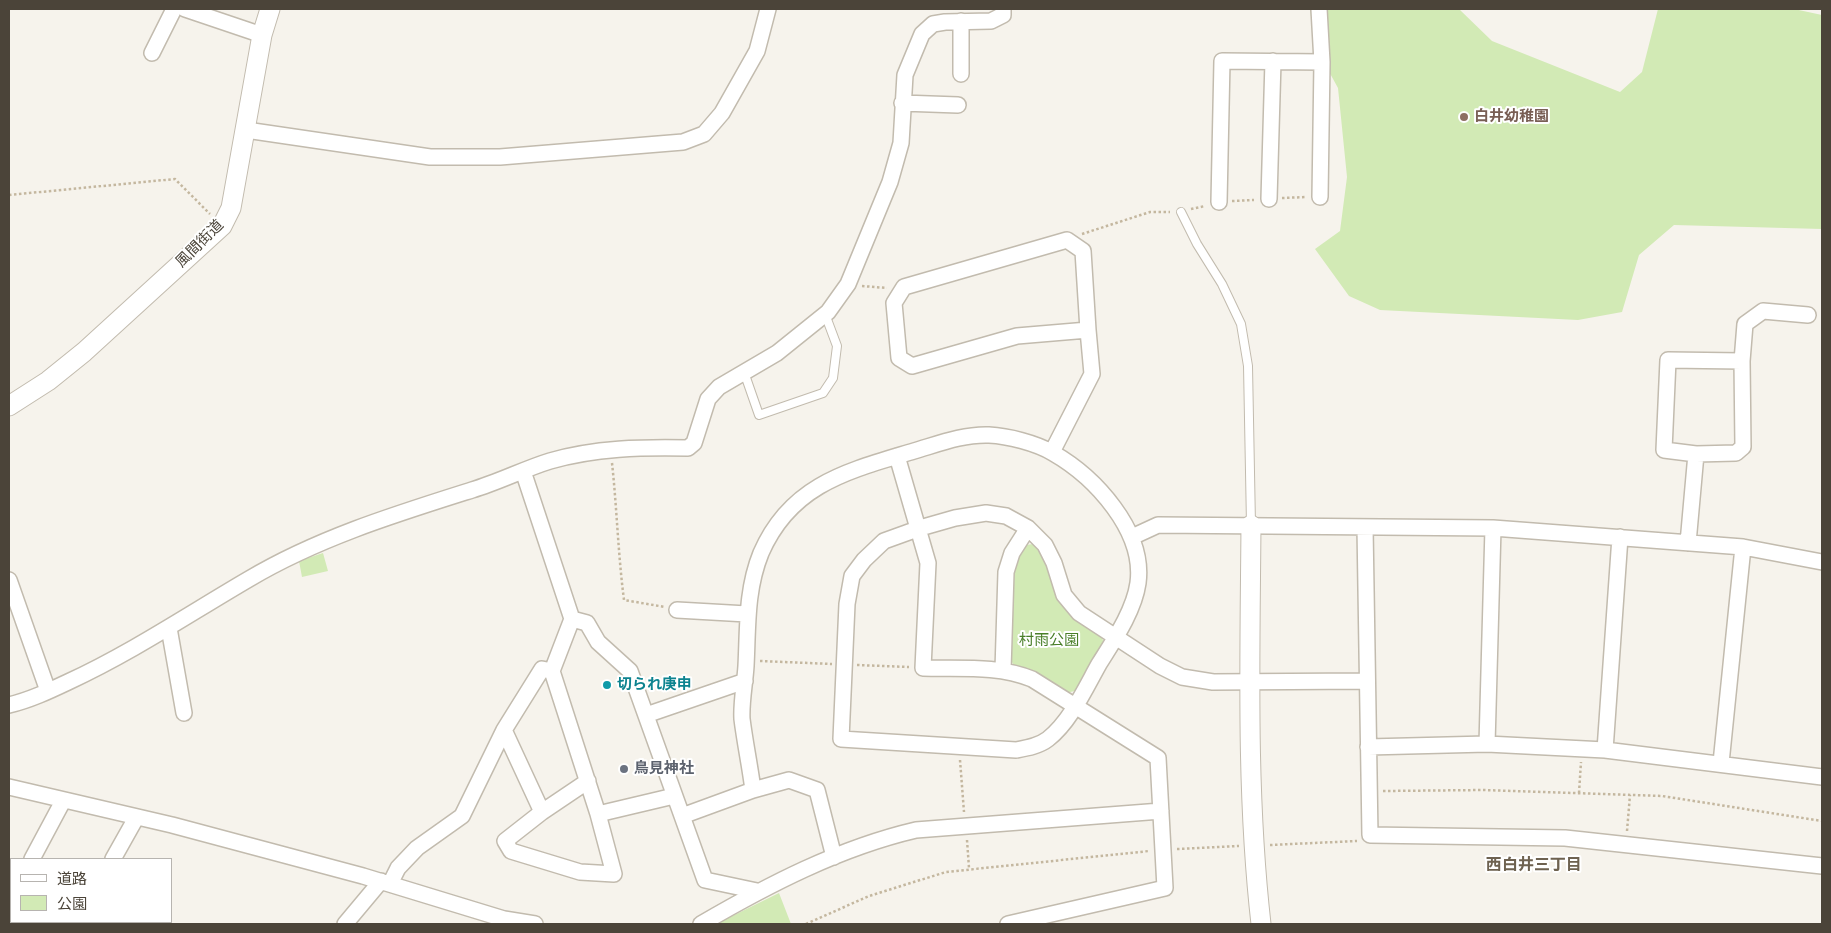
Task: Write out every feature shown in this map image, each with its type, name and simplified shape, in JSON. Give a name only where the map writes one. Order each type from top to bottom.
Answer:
[{"type":"street","points":[[152,54],[174,9]]},
{"type":"street","points":[[185,9],[262,35]]},
{"type":"street","name":"風間街道","points":[[9,406],[48,381],[84,352],[222,226],[231,208],[262,35],[270,9]]},
{"type":"street","points":[[246,130],[430,157],[500,157],[684,142],[704,134],[722,113],[757,51],[768,9]]},
{"type":"street","points":[[9,705],[48,691],[84,674],[169,628],[249,579],[292,556],[415,508],[550,461],[611,450],[688,448],[694,443],[708,399],[719,387],[777,353],[825,314],[848,284],[890,182],[901,143],[905,75],[922,34],[933,24],[961,21],[991,21],[1002,15],[1003,9]]},
{"type":"street","points":[[1319,9],[1322,62],[1320,197]]},
{"type":"street","points":[[961,21],[961,74]]},
{"type":"street","points":[[1219,202],[1222,61],[1322,62]]},
{"type":"street","points":[[1269,199],[1273,61]]},
{"type":"street","points":[[902,103],[958,106]]},
{"type":"street","points":[[1052,452],[1092,374],[1083,251],[1066,240],[903,288],[894,303],[899,358],[912,366],[1017,336],[1088,330]]},
{"type":"street","points":[[1742,361],[1668,360],[1664,450],[1696,454],[1736,452],[1743,447],[1742,361],[1745,324],[1763,311],[1808,315]]},
{"type":"street","points":[[753,790],[742,718],[747,614],[752,581],[761,553],[773,530],[803,497],[840,474],[956,439],[989,435],[1022,442],[1052,452],[1084,476],[1114,507],[1132,537],[1137,558],[1138,582],[1132,602],[1116,637],[1074,706],[1047,740],[1031,747],[1016,750],[841,739],[847,604],[852,576],[864,560],[884,541],[955,518],[986,513],[1006,516],[1028,528],[1045,545],[1054,563],[1064,595],[1079,613],[1116,637],[1160,666],[1182,677],[1213,682],[1367,680]]},
{"type":"street","points":[[1688,543],[1696,454]]},
{"type":"street","points":[[897,456],[920,528],[928,563],[923,668],[1003,670],[1032,679],[1158,758],[1165,888],[1008,924]]},
{"type":"street","points":[[523,471],[572,619],[552,671],[588,781],[614,874],[580,872],[512,851],[506,840],[542,812],[588,781]]},
{"type":"street","points":[[1132,537],[1158,525],[1493,528],[1743,548],[1822,559]]},
{"type":"street","points":[[1251,525],[1250,682],[1253,845],[1261,924]]},
{"type":"street","points":[[1366,527],[1370,835],[1565,838],[1822,866]]},
{"type":"street","points":[[1003,670],[1006,572],[1012,553],[1028,528]]},
{"type":"street","points":[[1486,744],[1493,528]]},
{"type":"street","points":[[1605,750],[1620,537]]},
{"type":"street","points":[[1721,763],[1743,548]]},
{"type":"street","points":[[9,580],[48,691]]},
{"type":"street","points":[[678,610],[747,614]]},
{"type":"street","points":[[572,619],[587,623],[598,642],[630,671],[704,880],[757,891]]},
{"type":"street","points":[[169,628],[184,713]]},
{"type":"street","points":[[346,924],[417,848],[462,816],[504,730],[542,669],[552,671]]},
{"type":"street","points":[[646,715],[745,681]]},
{"type":"street","points":[[504,730],[542,812]]},
{"type":"street","points":[[1368,747],[1486,744],[1605,750],[1822,777]]},
{"type":"street","points":[[682,816],[753,790],[789,780],[817,790],[834,857]]},
{"type":"street","points":[[9,787],[172,825],[386,882],[504,919],[535,924]]},
{"type":"street","points":[[598,814],[674,796]]},
{"type":"street","points":[[33,858],[63,801]]},
{"type":"street","points":[[701,924],[757,891],[834,857],[887,837],[916,830],[1161,811]]},
{"type":"street","points":[[115,858],[136,818]]},
{"type":"lane","points":[[1181,212],[1197,244],[1222,284],[1241,324],[1248,366],[1251,525]]},
{"type":"lane","points":[[744,372],[760,415],[823,393],[833,378],[837,346],[825,314]]},
{"type":"path","points":[[9,195],[175,180],[222,226]]},
{"type":"path","points":[[848,284],[881,288],[903,288]]},
{"type":"path","points":[[611,450],[616,498],[617,548],[624,600],[676,608],[678,610]]},
{"type":"path","points":[[959,746],[969,868]]},
{"type":"path","points":[[1579,793],[1582,749]]},
{"type":"path","points":[[1369,791],[1484,790],[1662,796],[1822,821]]},
{"type":"path","points":[[1626,844],[1630,795]]},
{"type":"path","points":[[1263,846],[1366,841],[1370,835]]},
{"type":"path","points":[[806,924],[869,896],[920,878],[969,868],[1163,850],[1246,845]]},
{"type":"green space","points":[[1310,9],[1459,9],[1492,41],[1620,92],[1642,72],[1658,9],[1794,9],[1822,15],[1822,229],[1674,225],[1639,255],[1622,312],[1578,320],[1380,310],[1349,296],[1315,249],[1340,231],[1347,177],[1338,88],[1315,46]]},
{"type":"green space","name":"村雨公園","points":[[1040,543],[1066,601],[1101,634],[1104,644],[1079,690],[1066,693],[1016,668],[1009,658],[1012,577],[1017,560],[1026,545]]},
{"type":"green space","points":[[323,553],[328,571],[302,577],[299,561]]},
{"type":"green space","points":[[779,893],[791,924],[716,924]]},
{"type":"place","name":"白井幼稚園","points":[[1464,117]]},
{"type":"place","name":"切られ庚申","points":[[607,685]]},
{"type":"place","name":"鳥見神社","points":[[624,769]]},
{"type":"district","name":"西白井三丁目","points":[[1534,866]]}]
